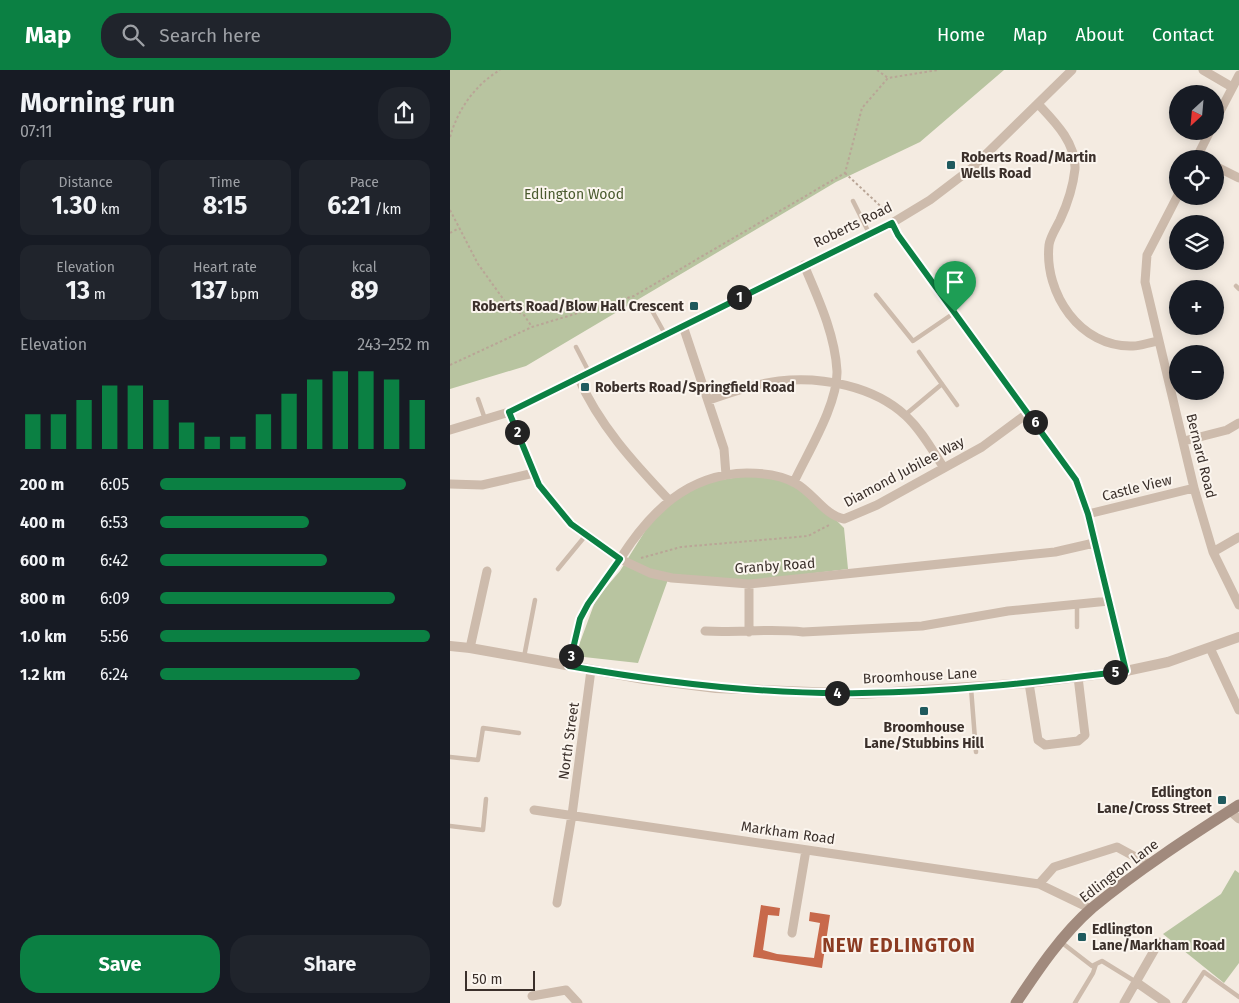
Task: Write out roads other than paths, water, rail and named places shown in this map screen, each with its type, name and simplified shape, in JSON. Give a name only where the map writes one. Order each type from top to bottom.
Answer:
[{"type":"main road","name":"Edlington Lane","points":[[1016,1003],[1061,942],[1091,909],[1150,864],[1234,808]]},
{"type":"street","name":"Roberts Road","points":[[450,430],[509,412],[804,264],[894,222],[930,200],[972,168],[1039,105],[1072,70]]},
{"type":"street","points":[[1203,70],[1232,87]]},
{"type":"street","points":[[1224,103],[1239,75]]},
{"type":"street","points":[[1039,105],[1061,128],[1070,147],[1075,168],[1067,203],[1049,243],[1050,280],[1060,303],[1078,326],[1107,342],[1132,346],[1159,341]]},
{"type":"street","points":[[1224,170],[1239,178]]},
{"type":"street","name":"Bernard Road","points":[[1173,205],[1147,255],[1145,282],[1194,488],[1214,552],[1239,605]]},
{"type":"street","points":[[894,222],[898,235],[1076,480],[1088,514],[1126,671]]},
{"type":"street","points":[[794,482],[823,421],[837,372],[827,324],[804,264]]},
{"type":"street","points":[[683,326],[724,449],[726,475]]},
{"type":"street","points":[[578,377],[594,408],[615,439],[669,500]]},
{"type":"street","points":[[709,400],[753,386],[780,381],[835,384],[864,391],[886,400],[905,414],[918,429],[944,468]]},
{"type":"street","name":"Granby Road","points":[[509,412],[539,485],[571,524],[631,565],[650,573],[672,578],[749,584],[1055,552],[1094,543]]},
{"type":"street","name":"Diamond Jubilee Way","points":[[620,559],[644,526],[669,500],[693,484],[726,475],[764,474],[794,482],[806,489],[839,518],[849,518],[877,505],[982,447],[1028,413]]},
{"type":"street","points":[[1184,441],[1227,430],[1239,423]]},
{"type":"street","points":[[450,484],[482,485],[534,472]]},
{"type":"street","name":"Castle View","points":[[1088,514],[1194,488]]},
{"type":"street","points":[[1214,552],[1239,537]]},
{"type":"street","points":[[470,648],[486,570]]},
{"type":"street","points":[[749,584],[749,632]]},
{"type":"street","points":[[705,631],[749,632],[790,630],[803,632],[922,626],[1008,611],[1109,601]]},
{"type":"street","name":"Broomhouse Lane","points":[[450,646],[524,657],[591,670],[716,688],[811,693],[901,692],[1029,683],[1126,671],[1168,662],[1239,637]]},
{"type":"street","points":[[1210,648],[1239,710]]},
{"type":"street","name":"North Street","points":[[557,902],[572,815],[591,670]]},
{"type":"street","points":[[1029,683],[1038,740],[1044,745],[1078,741],[1085,735],[1078,677]]},
{"type":"street","points":[[1234,808],[1239,819]]},
{"type":"street","name":"Markham Road","points":[[534,810],[1039,884],[1091,909]]},
{"type":"street","points":[[1039,884],[1054,867],[1117,847],[1150,864]]},
{"type":"street","points":[[792,932],[806,850]]},
{"type":"street","points":[[1124,1003],[1159,942]]},
{"type":"street","points":[[1136,982],[1166,1003]]},
{"type":"street","points":[[532,996],[566,990],[578,1003]]},
{"type":"lane","points":[[853,201],[869,233]]},
{"type":"lane","points":[[876,295],[913,341],[955,312]]},
{"type":"lane","points":[[650,307],[665,334]]},
{"type":"lane","points":[[576,347],[589,372]]},
{"type":"lane","points":[[919,352],[957,405]]},
{"type":"lane","points":[[905,414],[942,384]]},
{"type":"lane","points":[[478,399],[486,420]]},
{"type":"lane","points":[[558,569],[586,535]]},
{"type":"lane","points":[[524,657],[535,600]]},
{"type":"lane","points":[[1077,604],[1077,627]]},
{"type":"lane","points":[[972,688],[976,752]]},
{"type":"lane","points":[[450,757],[478,760],[483,728],[519,733]]},
{"type":"lane","points":[[450,826],[484,830],[486,799]]},
{"type":"lane","points":[[1061,942],[1092,966],[1102,960],[1136,982]]},
{"type":"lane","points":[[1075,1003],[1093,973],[1096,964]]},
{"type":"lane","points":[[1184,1003],[1204,972],[1239,997]]},
{"type":"place","name":"Roberts Road/Martin Wells Road","points":[[951,165]]},
{"type":"place","name":"Roberts Road/Blow Hall Crescent","points":[[694,306]]},
{"type":"place","name":"Roberts Road/Springfield Road","points":[[585,387]]},
{"type":"place","name":"Broomhouse Lane/Stubbins Hill","points":[[924,711]]},
{"type":"place","name":"Edlington Lane/Cross Street","points":[[1222,800]]},
{"type":"place","name":"Edlington Lane/Markham Road","points":[[1082,937]]},
{"type":"district","name":"NEW EDLINGTON","points":[[899,945]]},
{"type":"park label","name":"Edlington Wood","points":[[574,194]]}]
